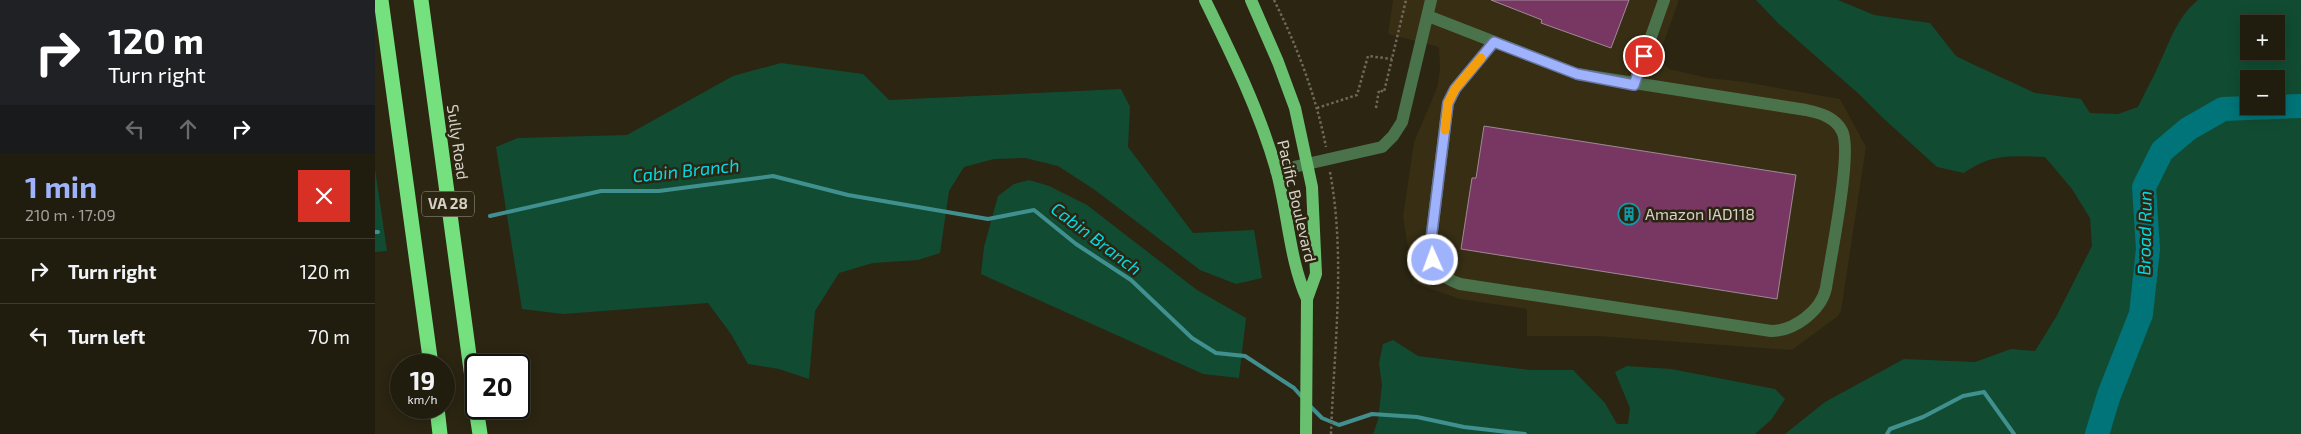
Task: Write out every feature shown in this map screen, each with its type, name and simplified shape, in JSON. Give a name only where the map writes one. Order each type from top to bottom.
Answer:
[{"type":"highway","name":"VA 28","points":[[381,0],[429,354]]},
{"type":"highway","name":"Sully Road","points":[[421,0],[469,354]]},
{"type":"highway","points":[[438,419],[440,434]]},
{"type":"highway","name":"Sully Road","points":[[478,419],[480,434]]},
{"type":"main road","name":"Pacific Boulevard","points":[[1205,0],[1247,88],[1276,171],[1297,277],[1307,299]]},
{"type":"main road","name":"Pacific Boulevard","points":[[1251,0],[1278,62],[1295,108],[1309,165],[1316,274],[1307,299],[1307,434]]},
{"type":"street","points":[[1276,171],[1382,147],[1393,136],[1402,122],[1431,0]]},
{"type":"street","points":[[1634,85],[1663,0]]},
{"type":"street","points":[[1428,16],[1577,74],[1634,85],[1817,112],[1831,118],[1842,131],[1846,156],[1826,288],[1824,298],[1817,307],[1788,328],[1771,331],[1460,284],[1441,275],[1433,260],[1431,240],[1448,103],[1455,89],[1494,42]]},
{"type":"path","points":[[1377,108],[1379,90],[1384,92],[1406,0]]},
{"type":"path","points":[[1317,108],[1357,95],[1367,56],[1392,60]]},
{"type":"path","points":[[1331,434],[1333,374]]},
{"type":"shaded area","points":[[1393,0],[1679,0],[1662,47],[1664,63],[1669,69],[1708,78],[1745,82],[1840,99],[1866,147],[1841,311],[1838,316],[1792,350],[1597,336],[1527,336],[1527,309],[1460,299],[1414,283],[1403,217],[1414,142],[1437,88],[1440,70],[1439,47],[1388,34]]},
{"type":"green space","points":[[1756,0],[1838,0],[1874,15],[1930,23],[1956,56],[1968,62],[2035,93],[2081,99],[2090,113],[2118,114],[2138,107],[2179,23],[2190,7],[2198,0],[2301,0],[2301,434],[1785,434],[1825,402],[1904,359],[1975,362],[2011,349],[2035,351],[2056,317],[2092,246],[2090,218],[2072,189],[2045,157],[2003,157],[1984,162],[1964,173],[1937,167],[1860,95],[1779,24]]},
{"type":"green space","points":[[781,63],[863,74],[889,100],[1121,89],[1130,107],[1128,147],[1193,233],[1254,230],[1262,278],[1236,284],[1200,270],[1095,190],[1058,166],[1025,158],[994,159],[964,167],[949,191],[940,253],[918,260],[873,263],[839,273],[815,311],[809,379],[779,369],[748,364],[731,334],[708,303],[563,314],[522,309],[496,147],[518,138],[627,135],[733,76]]},
{"type":"green space","points":[[375,169],[387,251],[375,252]]},
{"type":"green space","points":[[1029,180],[1049,186],[1087,205],[1197,290],[1246,318],[1239,378],[1203,374],[981,274],[984,247],[998,196],[1014,184]]},
{"type":"green space","points":[[1393,340],[1418,356],[1530,370],[1573,370],[1605,403],[1617,424],[1628,424],[1630,408],[1615,372],[1627,366],[1671,369],[1775,389],[1785,399],[1771,420],[1755,434],[1373,434],[1378,420],[1382,385],[1379,363],[1383,344]]},
{"type":"building","points":[[1491,0],[1629,0],[1611,48],[1541,23],[1542,20]]},
{"type":"building","name":"Amazon IAD118","points":[[1484,126],[1796,175],[1777,299],[1461,249],[1472,178],[1476,178]]},
{"type":"waterway","name":"Broad Run","points":[[2097,434],[2109,395],[2141,314],[2148,249],[2144,187],[2162,151],[2188,129],[2223,109],[2301,106]]},
{"type":"waterway","name":"Cabin Branch","points":[[490,216],[601,191],[659,191],[773,176],[848,195],[988,219],[1034,210],[1076,244],[1131,280],[1192,338],[1216,353],[1245,356],[1294,388],[1302,397]]},
{"type":"waterway","name":"Cabin Branch","points":[[1887,434],[1890,429],[1923,417],[1963,396],[1984,392],[2014,434]]},
{"type":"waterway","name":"Cabin Branch","points":[[1310,406],[1322,418],[1339,425],[1372,414],[1417,417],[1464,427],[1525,434]]},
{"type":"slow traffic","points":[[1445,130],[1448,103],[1455,89],[1481,58]]},
{"type":"place","name":"Amazon IAD118","points":[[1629,214]]},
{"type":"route","points":[[1433,260],[1431,240],[1448,103],[1455,89],[1494,42],[1577,74],[1634,85],[1644,56]]}]
